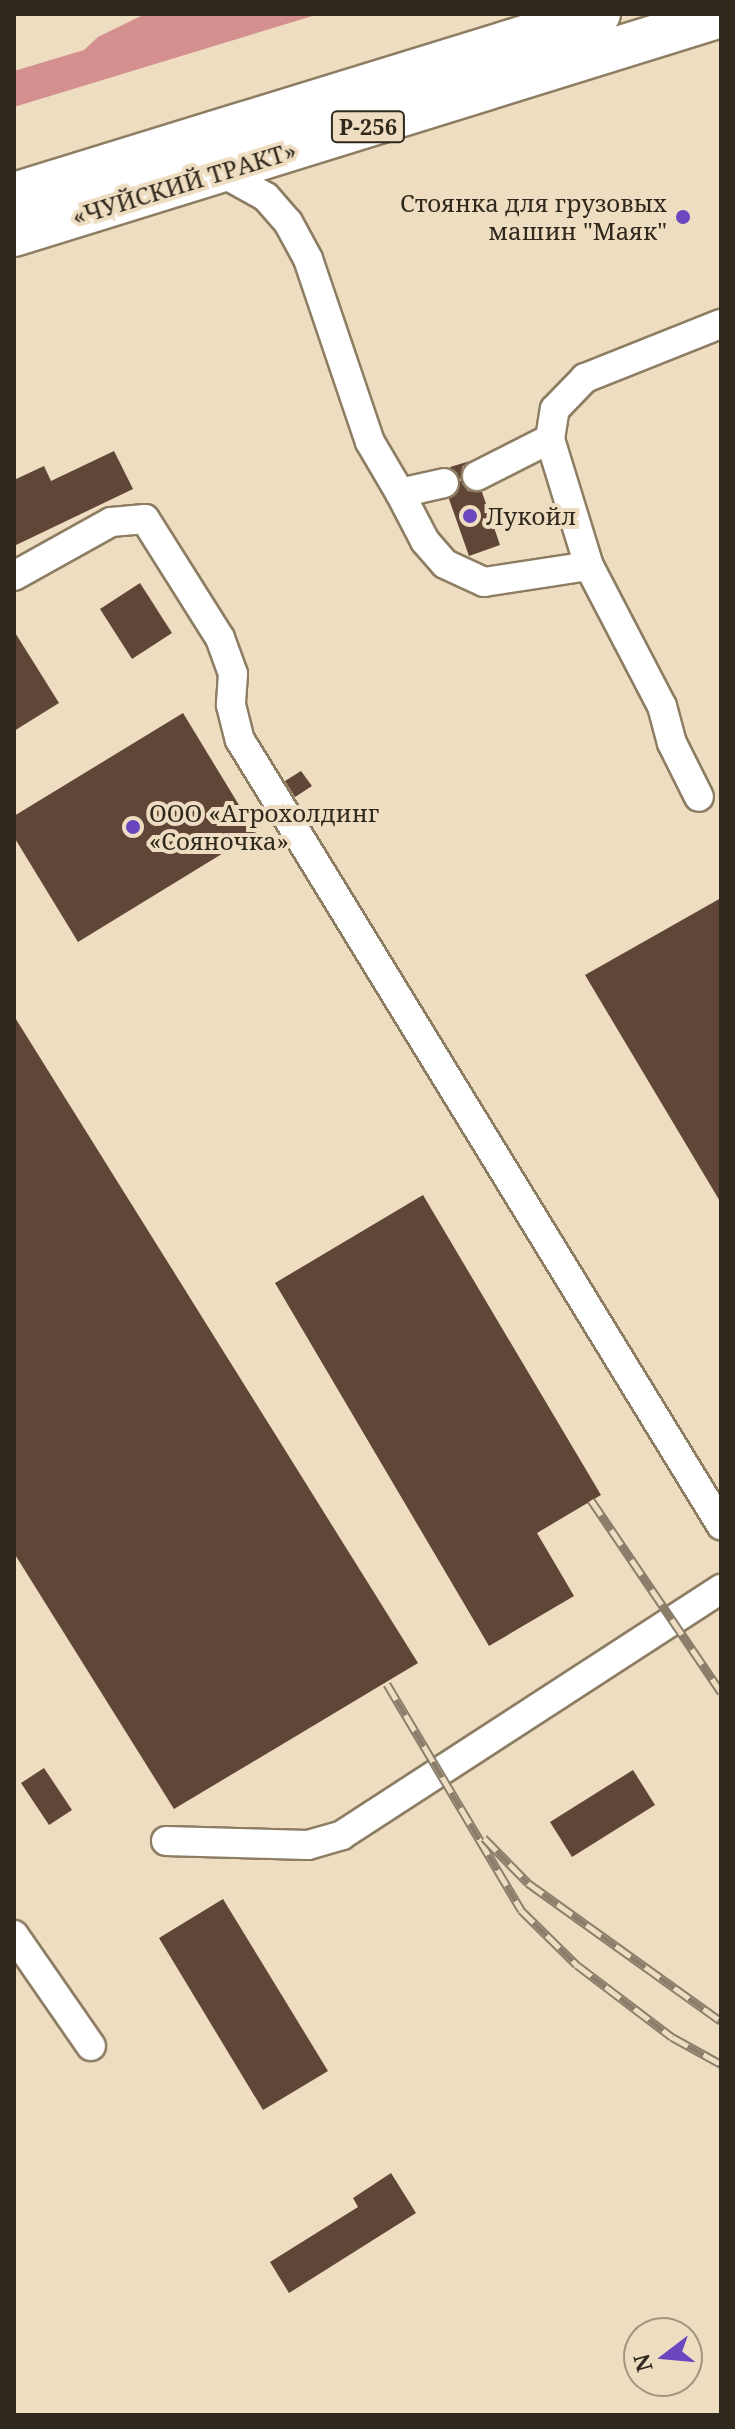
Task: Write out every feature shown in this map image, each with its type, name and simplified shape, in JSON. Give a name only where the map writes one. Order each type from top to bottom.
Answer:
[{"type":"highway","name":"«ЧУЙСКИЙ ТРАКТ»","points":[[14,194],[599,14]]},
{"type":"highway","name":"«ЧУЙСКИЙ ТРАКТ»","points":[[14,235],[721,16]]},
{"type":"lane","points":[[221,172],[266,197],[288,222],[308,259],[370,442],[425,541],[445,564],[484,582],[589,566]]},
{"type":"lane","points":[[699,797],[672,743],[662,706],[589,566],[550,439],[555,409],[585,378],[721,324]]},
{"type":"lane","points":[[477,476],[550,439]]},
{"type":"lane","points":[[400,493],[444,483]]},
{"type":"lane","points":[[14,576],[111,522],[145,519],[220,638],[233,674],[231,705],[240,740],[721,1525]]},
{"type":"lane","points":[[166,1841],[308,1845],[342,1835],[721,1589]]},
{"type":"lane","points":[[14,1935],[91,2046]]},
{"type":"shaded area","points":[[145,14],[319,14],[14,107],[14,71],[84,50],[98,37]]},
{"type":"building","points":[[114,451],[133,489],[14,546],[14,480],[44,466],[51,481]]},
{"type":"building","points":[[470,461],[462,467],[462,483],[468,491],[482,492],[500,545],[469,556],[449,499],[461,480],[450,467]]},
{"type":"building","points":[[140,583],[172,633],[132,659],[100,609]]},
{"type":"building","points":[[14,631],[59,703],[14,731]]},
{"type":"building","points":[[183,713],[256,833],[78,942],[14,837],[14,816]]},
{"type":"building","points":[[301,771],[312,786],[295,797],[285,781]]},
{"type":"building","points":[[721,898],[721,1203],[585,975]]},
{"type":"building","points":[[14,1016],[418,1663],[174,1809],[14,1553]]},
{"type":"building","points":[[423,1195],[601,1495],[537,1533],[574,1596],[489,1646],[275,1283]]},
{"type":"building","points":[[44,1768],[72,1810],[49,1825],[21,1783]]},
{"type":"building","points":[[633,1770],[655,1805],[572,1857],[550,1822]]},
{"type":"building","points":[[223,1899],[328,2071],[263,2110],[159,1938]]},
{"type":"building","points":[[391,2173],[416,2213],[289,2293],[270,2262],[358,2207],[353,2198]]},
{"type":"railway","points":[[591,1500],[721,1692]]},
{"type":"railway","points":[[387,1684],[521,1910],[577,1965],[672,2037],[721,2064]]},
{"type":"railway","points":[[484,1838],[528,1883],[721,2021]]},
{"type":"place","name":"Стоянка для грузовых машин \"Маяк\"","points":[[683,217]]},
{"type":"place","name":"Лукойл","points":[[470,516]]},
{"type":"place","name":"ООО «Агрохолдинг «Сояночка»","points":[[133,827]]}]
